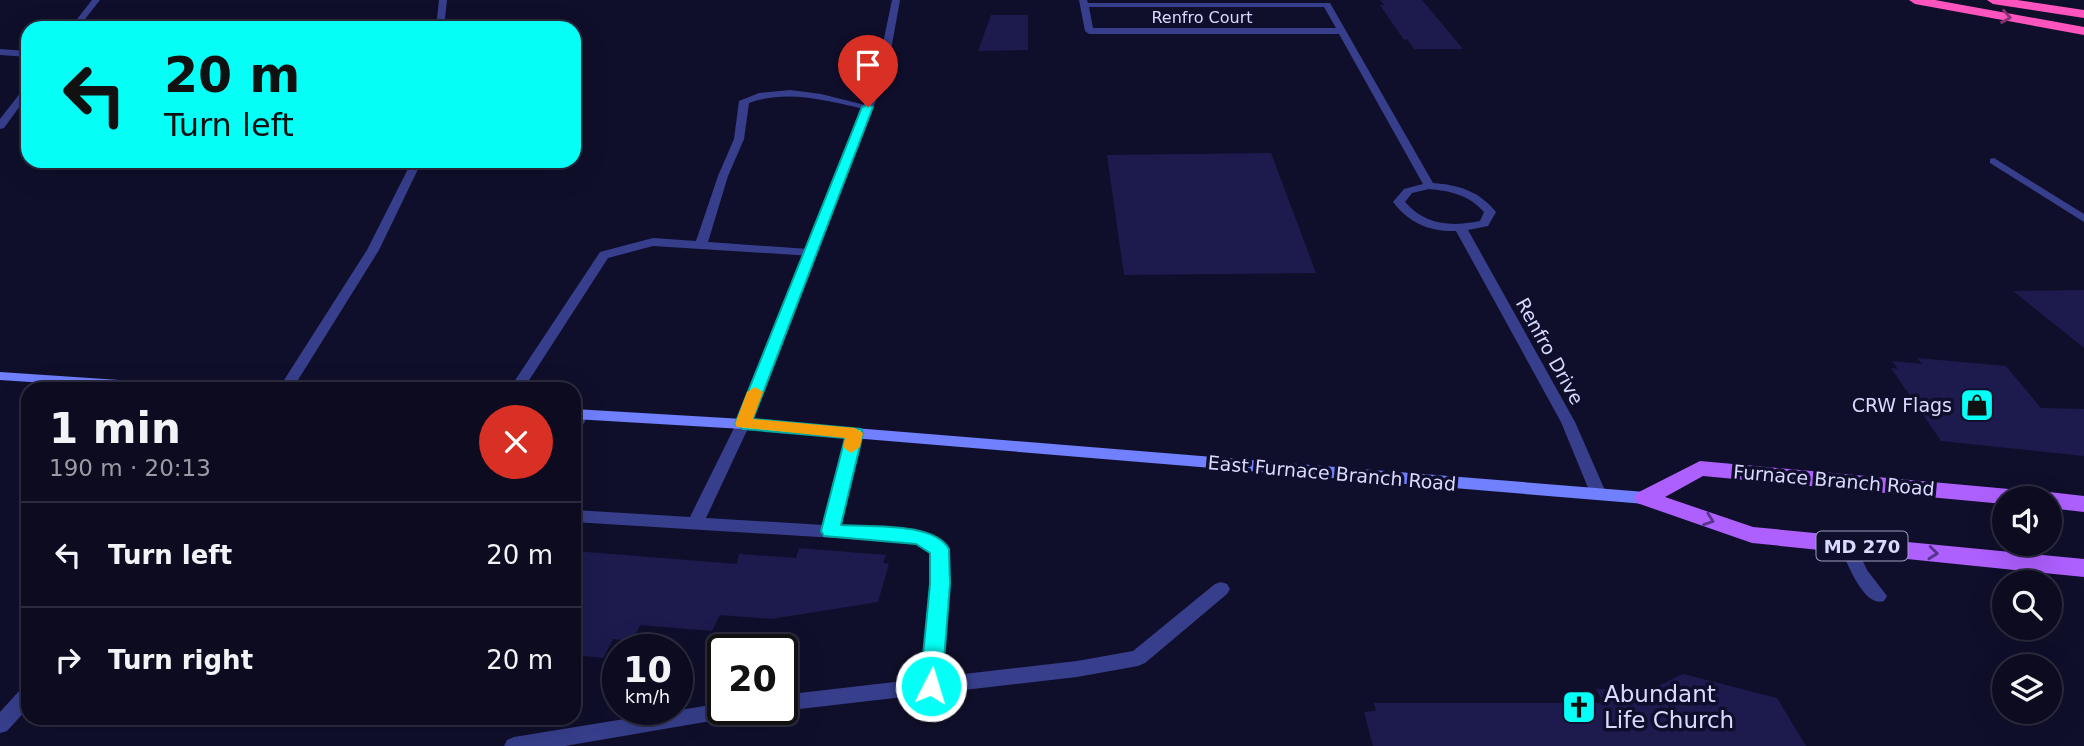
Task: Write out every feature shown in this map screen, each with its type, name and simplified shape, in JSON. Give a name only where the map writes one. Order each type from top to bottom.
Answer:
[{"type":"highway","points":[[1915,0],[2084,31]]},
{"type":"highway","points":[[1993,0],[2084,14]]},
{"type":"main road","points":[[0,376],[90,382]]},
{"type":"main road","name":"East Furnace Branch Road","points":[[581,414],[743,424],[1645,498],[1752,535],[2084,568]]},
{"type":"main road","name":"Furnace Branch Road","points":[[1645,498],[1700,468],[1992,495]]},
{"type":"main road","points":[[2062,501],[2084,504]]},
{"type":"street","points":[[80,21],[96,0]]},
{"type":"street","points":[[441,21],[443,0]]},
{"type":"street","points":[[695,523],[743,424],[882,72],[897,0]]},
{"type":"street","name":"Renfro Court","points":[[1084,3],[1327,5],[1342,31],[1089,31],[1084,3]]},
{"type":"street","points":[[1342,31],[1429,186]]},
{"type":"street","points":[[0,52],[21,54]]},
{"type":"street","points":[[701,246],[723,176],[739,139],[744,101],[762,93],[810,95],[868,107]]},
{"type":"street","points":[[0,126],[21,98]]},
{"type":"street","points":[[1994,161],[2084,219]]},
{"type":"street","points":[[290,382],[373,250],[414,168]]},
{"type":"street","points":[[1429,186],[1456,188],[1480,198],[1490,212],[1484,224],[1461,229],[1432,226],[1409,215],[1399,202],[1408,191],[1429,186]]},
{"type":"street","name":"Renfro Drive","points":[[1461,229],[1568,422],[1599,495]]},
{"type":"street","points":[[521,382],[604,256],[653,242],[809,253]]},
{"type":"street","points":[[831,531],[855,433]]},
{"type":"street","points":[[581,516],[920,537],[940,549],[940,584],[931,686]]},
{"type":"street","points":[[1847,544],[1860,573],[1878,596]]},
{"type":"street","points":[[798,701],[1077,669],[1138,658],[1221,589]]},
{"type":"street","points":[[0,725],[21,702]]},
{"type":"street","points":[[514,746],[707,714]]},
{"type":"building","points":[[1380,0],[1422,0],[1463,49],[1414,49],[1407,39],[1404,40],[1380,5],[1384,5]]},
{"type":"building","points":[[991,15],[1028,15],[1028,50],[978,51]]},
{"type":"building","points":[[1271,153],[1316,273],[1124,275],[1107,155]]},
{"type":"building","points":[[2084,290],[2084,348],[2013,291]]},
{"type":"building","name":"CRW Flags","points":[[1917,358],[2006,366],[2041,408],[2084,409],[2084,456],[1941,441],[1891,368],[1898,369],[1892,361],[1922,364]]},
{"type":"building","points":[[799,548],[886,555],[883,563],[889,564],[878,602],[771,619],[720,615],[712,631],[640,625],[636,634],[602,634],[602,658],[581,656],[581,552],[737,564],[739,554],[796,558]]},
{"type":"building","name":"Abundant Life Church","points":[[1683,674],[1777,698],[1806,746],[1373,746],[1364,712],[1376,711],[1374,703],[1604,703],[1596,689],[1652,689]]},
{"type":"slow traffic","points":[[755,392],[743,424],[855,433],[851,447]]},
{"type":"place","name":"CRW Flags","points":[[1977,405]]},
{"type":"place","name":"Abundant Life Church","points":[[1579,707]]},
{"type":"route","points":[[868,107],[743,424],[855,433],[831,531],[920,537],[940,549],[940,584],[931,686]]}]
